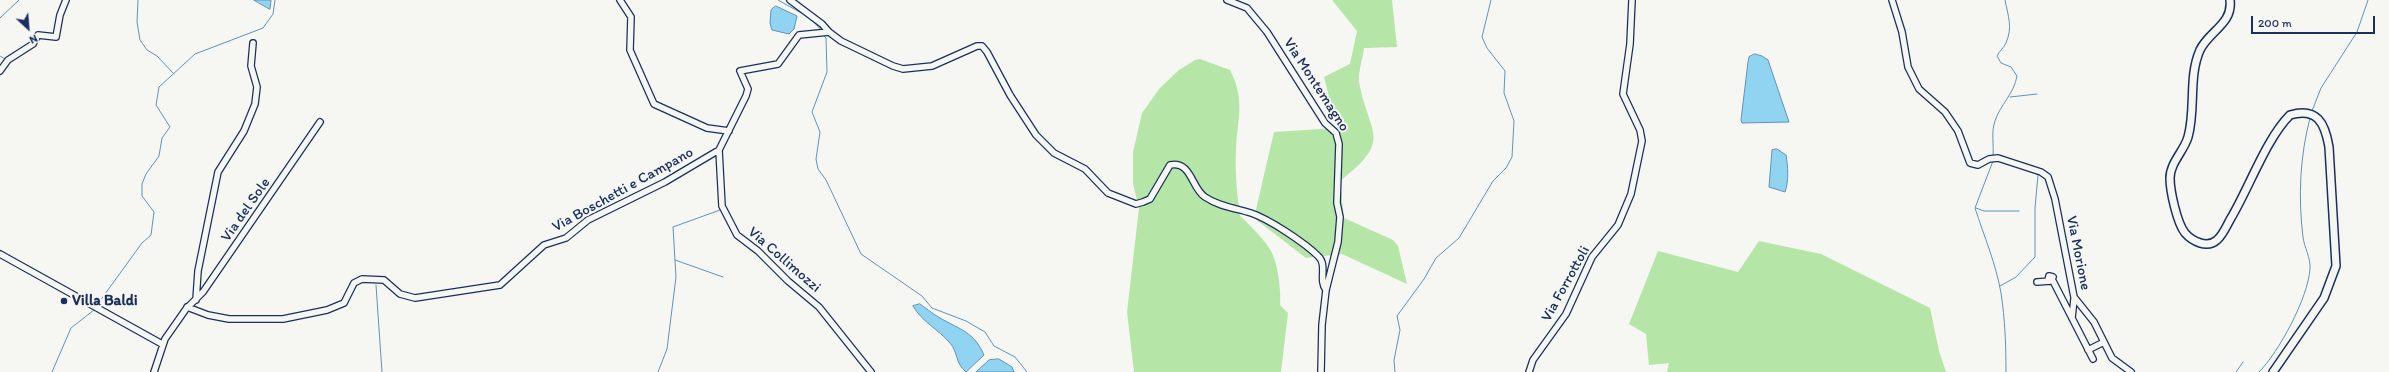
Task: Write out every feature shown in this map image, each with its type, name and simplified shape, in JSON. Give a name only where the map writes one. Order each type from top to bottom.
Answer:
[{"type":"main road","points":[[2230,0],[2228,17],[2204,44],[2198,57],[2188,136],[2171,169],[2171,186],[2177,216],[2184,231],[2201,244],[2208,244],[2217,240],[2240,203],[2269,146],[2290,115],[2302,113],[2318,118],[2325,129],[2329,147],[2336,266],[2324,298],[2273,372]]},
{"type":"street","points":[[0,71],[8,60],[33,44],[38,35],[56,37],[60,15],[66,0]]},
{"type":"street","points":[[620,0],[631,17],[630,50],[654,104],[708,128],[729,131]]},
{"type":"street","points":[[790,0],[822,24],[829,32],[841,41],[893,66],[903,69],[932,66],[977,46],[982,46],[987,52],[1010,95],[1036,135],[1054,153],[1085,169],[1108,193],[1136,204],[1143,202],[1150,199],[1170,165],[1183,167],[1189,171],[1205,197],[1232,210],[1257,216],[1277,226],[1318,256],[1322,264],[1322,285],[1326,290]]},
{"type":"street","name":"Via Montemagno","points":[[1226,0],[1247,8],[1268,32],[1325,123],[1336,133],[1340,144],[1337,203],[1340,217],[1340,232],[1326,290],[1322,325],[1321,372]]},
{"type":"street","name":"Via Forrottoli","points":[[1529,372],[1534,360],[1566,314],[1592,257],[1618,225],[1630,194],[1642,141],[1640,130],[1623,94],[1630,44],[1632,0]]},
{"type":"street","name":"Via Morione","points":[[1892,0],[1902,32],[1908,67],[1919,88],[1945,112],[1958,131],[1970,163],[1978,164],[1992,158],[2041,172],[2048,177],[2055,199],[2074,299],[2094,322],[2113,360],[2131,372]]},
{"type":"street","points":[[719,150],[748,89],[740,71],[778,64],[799,35],[829,32]]},
{"type":"street","points":[[196,300],[197,276],[218,172],[244,131],[255,104],[257,87],[251,66],[253,43]]},
{"type":"street","name":"Via del Sole","points":[[187,307],[196,300],[245,232],[320,122]]},
{"type":"street","name":"Via Boschetti e Campano","points":[[187,307],[208,315],[229,319],[283,319],[327,310],[344,303],[354,283],[362,279],[384,280],[400,294],[415,298],[500,285],[544,245],[566,238],[588,220],[665,182],[719,150]]},
{"type":"street","name":"Via Collimozzi","points":[[719,150],[722,206],[737,235],[758,251],[788,281],[818,307],[871,372]]},
{"type":"street","points":[[0,254],[162,344]]},
{"type":"street","points":[[2037,282],[2051,280],[2093,359]]},
{"type":"street","points":[[2072,318],[2074,299]]},
{"type":"street","points":[[154,372],[162,344],[187,307]]},
{"type":"street","points":[[2088,350],[2104,342]]},
{"type":"green space","points":[[1332,0],[1392,0],[1397,47],[1364,48],[1359,74],[1359,82],[1363,100],[1374,136],[1372,145],[1367,155],[1357,167],[1340,181],[1344,218],[1393,240],[1398,246],[1407,284],[1342,254],[1306,258],[1254,218],[1274,132],[1337,128],[1324,77],[1350,64],[1357,31]]},
{"type":"green space","points":[[1200,59],[1230,70],[1238,92],[1239,110],[1236,167],[1240,216],[1265,242],[1276,263],[1280,292],[1280,305],[1288,313],[1281,372],[1134,372],[1127,312],[1139,208],[1133,184],[1133,152],[1142,113],[1160,88],[1179,70],[1195,60]]},
{"type":"green space","points":[[1759,241],[1821,254],[1930,308],[1939,351],[1946,372],[1667,372],[1669,363],[1649,365],[1646,334],[1629,324],[1658,251],[1738,272]]},
{"type":"water","points":[[254,0],[271,0],[270,9]]},
{"type":"water","points":[[776,6],[797,16],[794,29],[789,34],[772,30],[770,23],[771,10]]},
{"type":"water","points":[[1755,54],[1768,60],[1789,122],[1742,123],[1741,120],[1748,62],[1749,57]]},
{"type":"water","points":[[1777,149],[1786,155],[1788,174],[1785,192],[1769,187],[1772,150]]},
{"type":"water","points":[[920,304],[937,316],[966,332],[976,341],[984,355],[966,372],[962,369],[958,361],[953,346],[921,317],[913,306]]},
{"type":"water","points":[[999,359],[1012,367],[1014,372],[976,372],[989,360]]},
{"type":"waterway","points":[[0,18],[19,0]]},
{"type":"waterway","points":[[138,0],[137,22],[140,40],[147,50],[157,56],[174,74]]},
{"type":"waterway","points":[[97,305],[142,243],[151,235],[154,212],[142,196],[142,184],[146,174],[159,156],[162,138],[170,127],[156,105],[159,87],[195,54],[263,28],[273,14],[275,0]]},
{"type":"waterway","points":[[778,0],[805,15]]},
{"type":"waterway","points":[[1395,372],[1394,360],[1400,330],[1397,316],[1424,279],[1436,258],[1459,238],[1493,181],[1506,168],[1512,157],[1514,121],[1504,93],[1505,71],[1487,48],[1482,37],[1491,0]]},
{"type":"waterway","points":[[1993,156],[1993,134],[1995,121],[2013,88],[2017,76],[2011,67],[2001,63],[1997,56],[2005,45],[2010,27],[2005,0]]},
{"type":"waterway","points":[[2312,111],[2321,88],[2357,32],[2368,0]]},
{"type":"waterway","points":[[814,22],[821,30]]},
{"type":"waterway","points":[[823,35],[826,38],[827,72],[812,112],[820,132],[816,159],[818,169],[826,180],[861,254],[922,296],[932,308],[966,321],[985,332],[994,346],[1015,357],[1027,372]]},
{"type":"waterway","points":[[0,56],[5,59]]},
{"type":"waterway","points":[[2010,97],[2037,94]]},
{"type":"waterway","points":[[2259,372],[2275,352],[2291,324],[2304,295],[2308,281],[2310,265],[2303,237],[2300,192],[2304,147],[2310,118]]},
{"type":"waterway","points":[[1993,161],[1975,208],[1999,282],[2005,332],[2006,372]]},
{"type":"waterway","points":[[2000,286],[2016,277],[2035,257],[2035,208],[2038,175]]},
{"type":"waterway","points":[[1976,208],[1984,211],[2019,211]]},
{"type":"waterway","points":[[658,372],[667,349],[676,277],[673,227],[720,210]]},
{"type":"waterway","points":[[675,260],[723,277]]},
{"type":"waterway","points":[[376,285],[382,372]]},
{"type":"waterway","points":[[52,372],[71,328],[94,310]]},
{"type":"waterway","points":[[2236,372],[2243,362]]},
{"type":"place","name":"Villa Baldi","points":[[64,301]]}]
